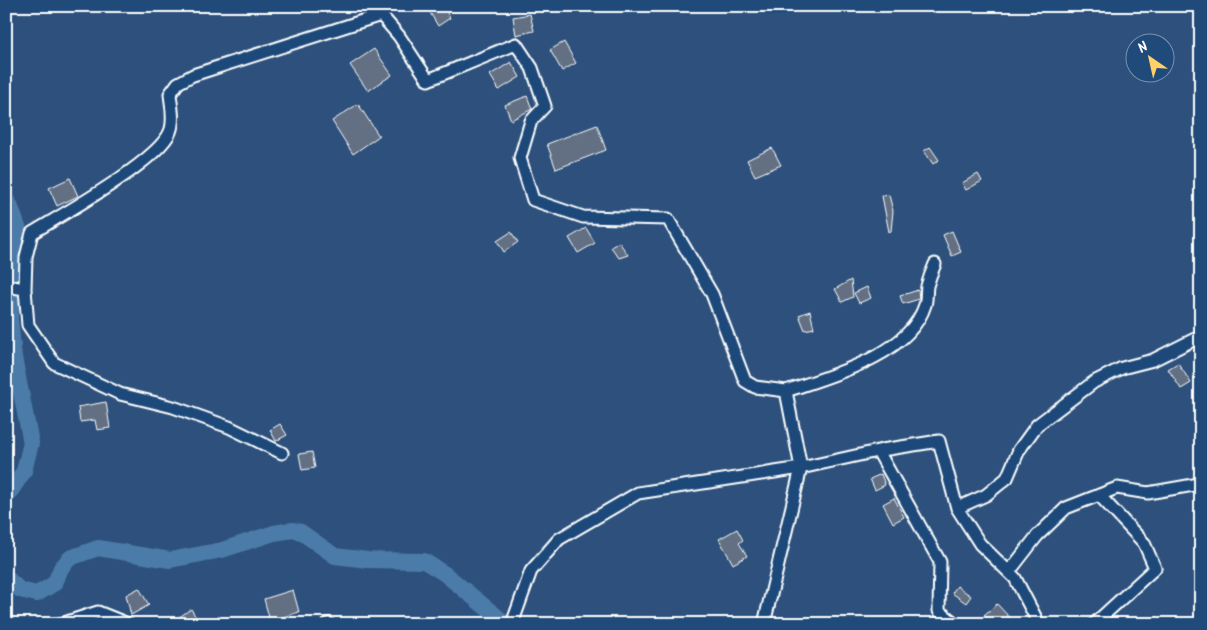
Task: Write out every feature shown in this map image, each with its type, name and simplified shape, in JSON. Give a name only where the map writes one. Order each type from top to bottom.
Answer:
[{"type":"street","points":[[282,453],[229,427],[173,407],[120,394],[54,363],[28,325],[25,289],[26,257],[32,234],[118,179],[160,147],[170,131],[172,114],[170,94],[178,83],[193,75],[381,15],[399,36],[428,80],[516,44],[532,68],[545,106],[531,121],[520,158],[532,200],[582,217],[668,219],[712,294],[745,381],[755,387],[786,391],[856,367],[887,352],[911,328],[925,306],[927,286],[935,264]]},
{"type":"street","points":[[6,286],[25,289]]},
{"type":"street","points":[[957,508],[986,495],[1007,478],[1019,450],[1037,425],[1094,382],[1122,368],[1153,360],[1201,336]]},
{"type":"street","points":[[764,624],[801,468],[786,391]]},
{"type":"street","points":[[512,624],[531,571],[559,539],[638,493],[801,468],[878,451],[938,441],[957,508],[980,544],[1015,578],[1039,624]]},
{"type":"street","points":[[878,451],[940,562],[939,611],[956,624]]},
{"type":"street","points":[[1009,572],[1037,536],[1066,508],[1117,488],[1148,492],[1199,484]]},
{"type":"street","points":[[1094,624],[1155,568],[1144,543],[1099,495]]},
{"type":"street","points":[[61,624],[98,612],[128,624]]},
{"type":"building","points":[[426,6],[443,6],[450,18],[438,26]]},
{"type":"building","points":[[530,14],[534,31],[516,35],[513,17]]},
{"type":"building","points":[[564,42],[576,63],[562,71],[550,50]]},
{"type":"building","points":[[374,49],[392,75],[368,91],[350,65]]},
{"type":"building","points":[[511,62],[520,77],[499,90],[490,75]]},
{"type":"building","points":[[527,96],[532,109],[511,120],[505,105]]},
{"type":"building","points":[[358,104],[379,136],[353,154],[332,121]]},
{"type":"building","points":[[597,125],[606,150],[556,169],[547,144]]},
{"type":"building","points":[[930,147],[939,160],[933,164],[924,151]]},
{"type":"building","points":[[772,148],[781,165],[755,176],[747,160]]},
{"type":"building","points":[[978,174],[982,181],[966,190],[962,183]]},
{"type":"building","points":[[70,178],[78,196],[57,206],[49,188]]},
{"type":"building","points":[[889,195],[893,211],[891,231],[889,232],[882,196]]},
{"type":"building","points":[[586,228],[595,243],[578,253],[569,238]]},
{"type":"building","points":[[952,231],[961,252],[952,256],[943,235]]},
{"type":"building","points":[[511,232],[518,242],[504,252],[497,241]]},
{"type":"building","points":[[619,242],[628,255],[619,258],[611,247]]},
{"type":"building","points":[[851,280],[853,297],[842,302],[835,289]]},
{"type":"building","points":[[867,287],[871,298],[859,303],[854,293]]},
{"type":"building","points":[[918,290],[919,299],[903,304],[900,296]]},
{"type":"building","points":[[810,311],[814,328],[805,330],[799,315]]},
{"type":"building","points":[[1178,363],[1191,383],[1181,389],[1168,369]]},
{"type":"building","points":[[106,402],[110,428],[97,430],[95,420],[80,422],[78,407]]},
{"type":"building","points":[[280,424],[287,435],[276,441],[270,430]]},
{"type":"building","points":[[312,452],[315,468],[302,470],[299,454]]},
{"type":"building","points":[[881,474],[885,485],[875,490],[870,479]]},
{"type":"building","points":[[894,498],[904,517],[893,523],[883,504]]},
{"type":"building","points":[[737,529],[743,540],[739,543],[747,556],[733,564],[719,539]]},
{"type":"building","points":[[957,586],[971,596],[966,603],[952,593]]},
{"type":"building","points":[[139,588],[149,605],[131,615],[126,595]]},
{"type":"building","points":[[293,590],[299,612],[270,621],[264,599]]},
{"type":"building","points":[[997,604],[1011,619],[1006,624],[992,624],[984,615]]},
{"type":"building","points":[[191,609],[200,624],[169,624]]},
{"type":"waterway","points":[[6,200],[10,205],[19,230],[10,318],[14,357],[31,443],[24,471],[6,498]]},
{"type":"waterway","points":[[6,577],[20,590],[37,594],[55,583],[61,568],[70,558],[98,548],[170,560],[222,550],[274,533],[293,530],[301,532],[335,556],[368,560],[424,561],[445,574],[506,624]]}]
